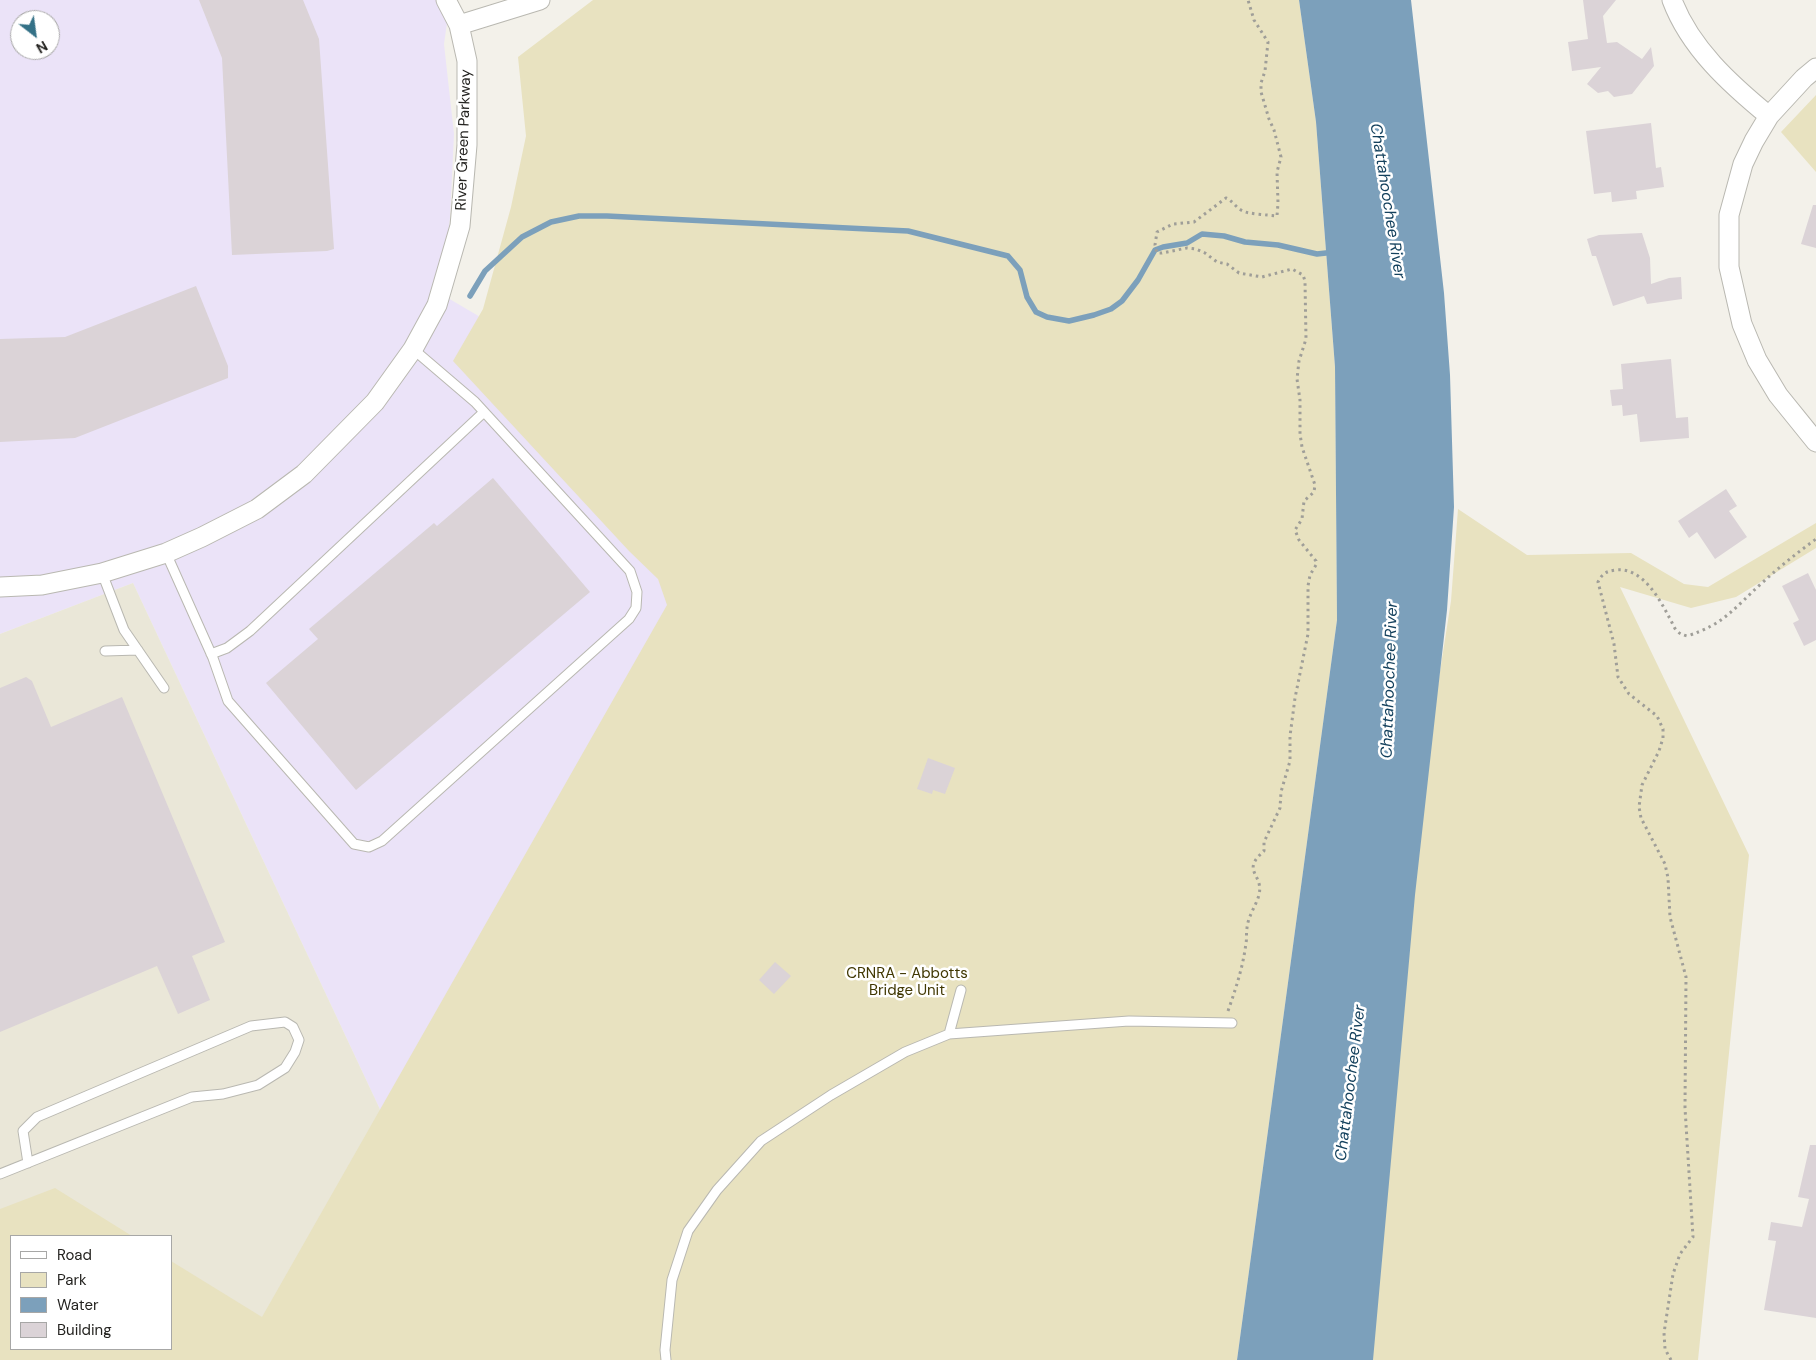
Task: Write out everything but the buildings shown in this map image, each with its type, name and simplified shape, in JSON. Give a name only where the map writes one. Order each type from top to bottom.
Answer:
[{"type":"street","name":"River Green Parkway","points":[[0,586],[42,585],[102,573],[166,553],[202,537],[257,509],[304,474],[375,402],[413,349],[437,305],[460,226],[466,145],[467,60],[459,25],[446,0]]},
{"type":"street","points":[[459,25],[540,0]]},
{"type":"street","points":[[1672,0],[1699,48],[1736,88],[1769,116]]},
{"type":"street","points":[[1816,68],[1804,78],[1769,116],[1754,141],[1743,164],[1729,215],[1729,267],[1742,324],[1757,360],[1778,395],[1816,442]]},
{"type":"lane","points":[[166,553],[211,654],[228,701],[354,844],[369,847],[382,841],[628,619],[636,608],[636,592],[630,571],[475,402],[413,349]]},
{"type":"lane","points":[[211,654],[227,648],[250,631],[484,412]]},
{"type":"lane","points":[[102,573],[124,630],[164,688]]},
{"type":"lane","points":[[105,652],[138,650]]},
{"type":"lane","points":[[949,1034],[961,990]]},
{"type":"lane","points":[[666,1360],[665,1350],[672,1280],[688,1231],[717,1190],[761,1141],[831,1095],[905,1052],[949,1034],[1129,1021],[1232,1023]]},
{"type":"lane","points":[[0,1174],[28,1163],[192,1097],[223,1094],[258,1085],[285,1068],[296,1052],[299,1040],[293,1027],[285,1022],[250,1026],[37,1117],[23,1131],[28,1163]]},
{"type":"path","points":[[1206,1022],[1228,1013],[1240,978],[1247,940],[1247,927],[1259,895],[1260,885],[1253,870],[1253,862],[1264,851],[1264,842],[1280,808],[1281,792],[1290,761],[1290,736],[1295,698],[1308,634],[1308,586],[1310,575],[1316,564],[1316,560],[1299,540],[1295,530],[1302,519],[1304,501],[1314,492],[1315,485],[1302,447],[1299,423],[1300,400],[1297,379],[1299,361],[1306,339],[1305,281],[1303,275],[1292,268],[1262,278],[1239,273],[1228,264],[1218,262],[1196,249],[1186,248],[1162,253],[1155,250],[1157,232],[1173,224],[1194,222],[1226,198],[1245,212],[1277,216],[1276,172],[1281,157],[1261,92],[1268,42],[1254,20],[1248,0]]},
{"type":"path","points":[[1670,1360],[1665,1349],[1664,1334],[1673,1274],[1680,1254],[1693,1237],[1685,1108],[1686,977],[1670,917],[1668,878],[1665,864],[1640,818],[1639,807],[1642,785],[1659,751],[1663,738],[1663,729],[1657,716],[1629,694],[1618,677],[1612,637],[1598,582],[1602,575],[1607,572],[1617,570],[1633,573],[1644,580],[1652,590],[1677,632],[1687,636],[1708,628],[1725,618],[1784,562],[1816,539]]},
{"type":"shaded area","points":[[0,0],[442,0],[449,9],[444,44],[454,134],[450,218],[441,294],[755,478],[392,1135],[133,583],[0,634]]},
{"type":"shaded area","points":[[133,583],[392,1135],[256,1360],[0,1360],[0,634]]},
{"type":"green space","name":"CRNRA - Abbotts Bridge Unit","points":[[593,0],[1299,0],[1316,122],[1335,367],[1337,620],[1237,1360],[0,1360],[0,1209],[55,1188],[130,1235],[10,1235],[10,1350],[172,1350],[172,1262],[262,1317],[667,605],[658,579],[629,551],[453,361],[483,309],[511,207],[526,136],[518,57]]},
{"type":"green space","points":[[1816,95],[1816,172],[1781,132]]},
{"type":"green space","points":[[1458,509],[1527,555],[1631,553],[1684,584],[1708,587],[1816,523],[1816,548],[1736,597],[1691,608],[1620,587],[1749,855],[1698,1360],[1372,1360],[1413,844],[1451,601]]},
{"type":"water","name":"Chattahoochee River","points":[[1299,0],[1411,0],[1444,293],[1450,375],[1454,507],[1447,610],[1415,895],[1373,1360],[1237,1360],[1337,620],[1335,367],[1316,122]]},
{"type":"waterway","points":[[470,296],[485,271],[522,237],[551,222],[579,216],[908,231],[1008,256],[1020,270],[1027,297],[1036,312],[1047,317],[1069,321],[1111,309],[1122,301],[1138,280],[1155,250],[1187,243],[1202,234],[1224,236],[1245,242],[1278,245],[1317,254],[1326,253]]}]
